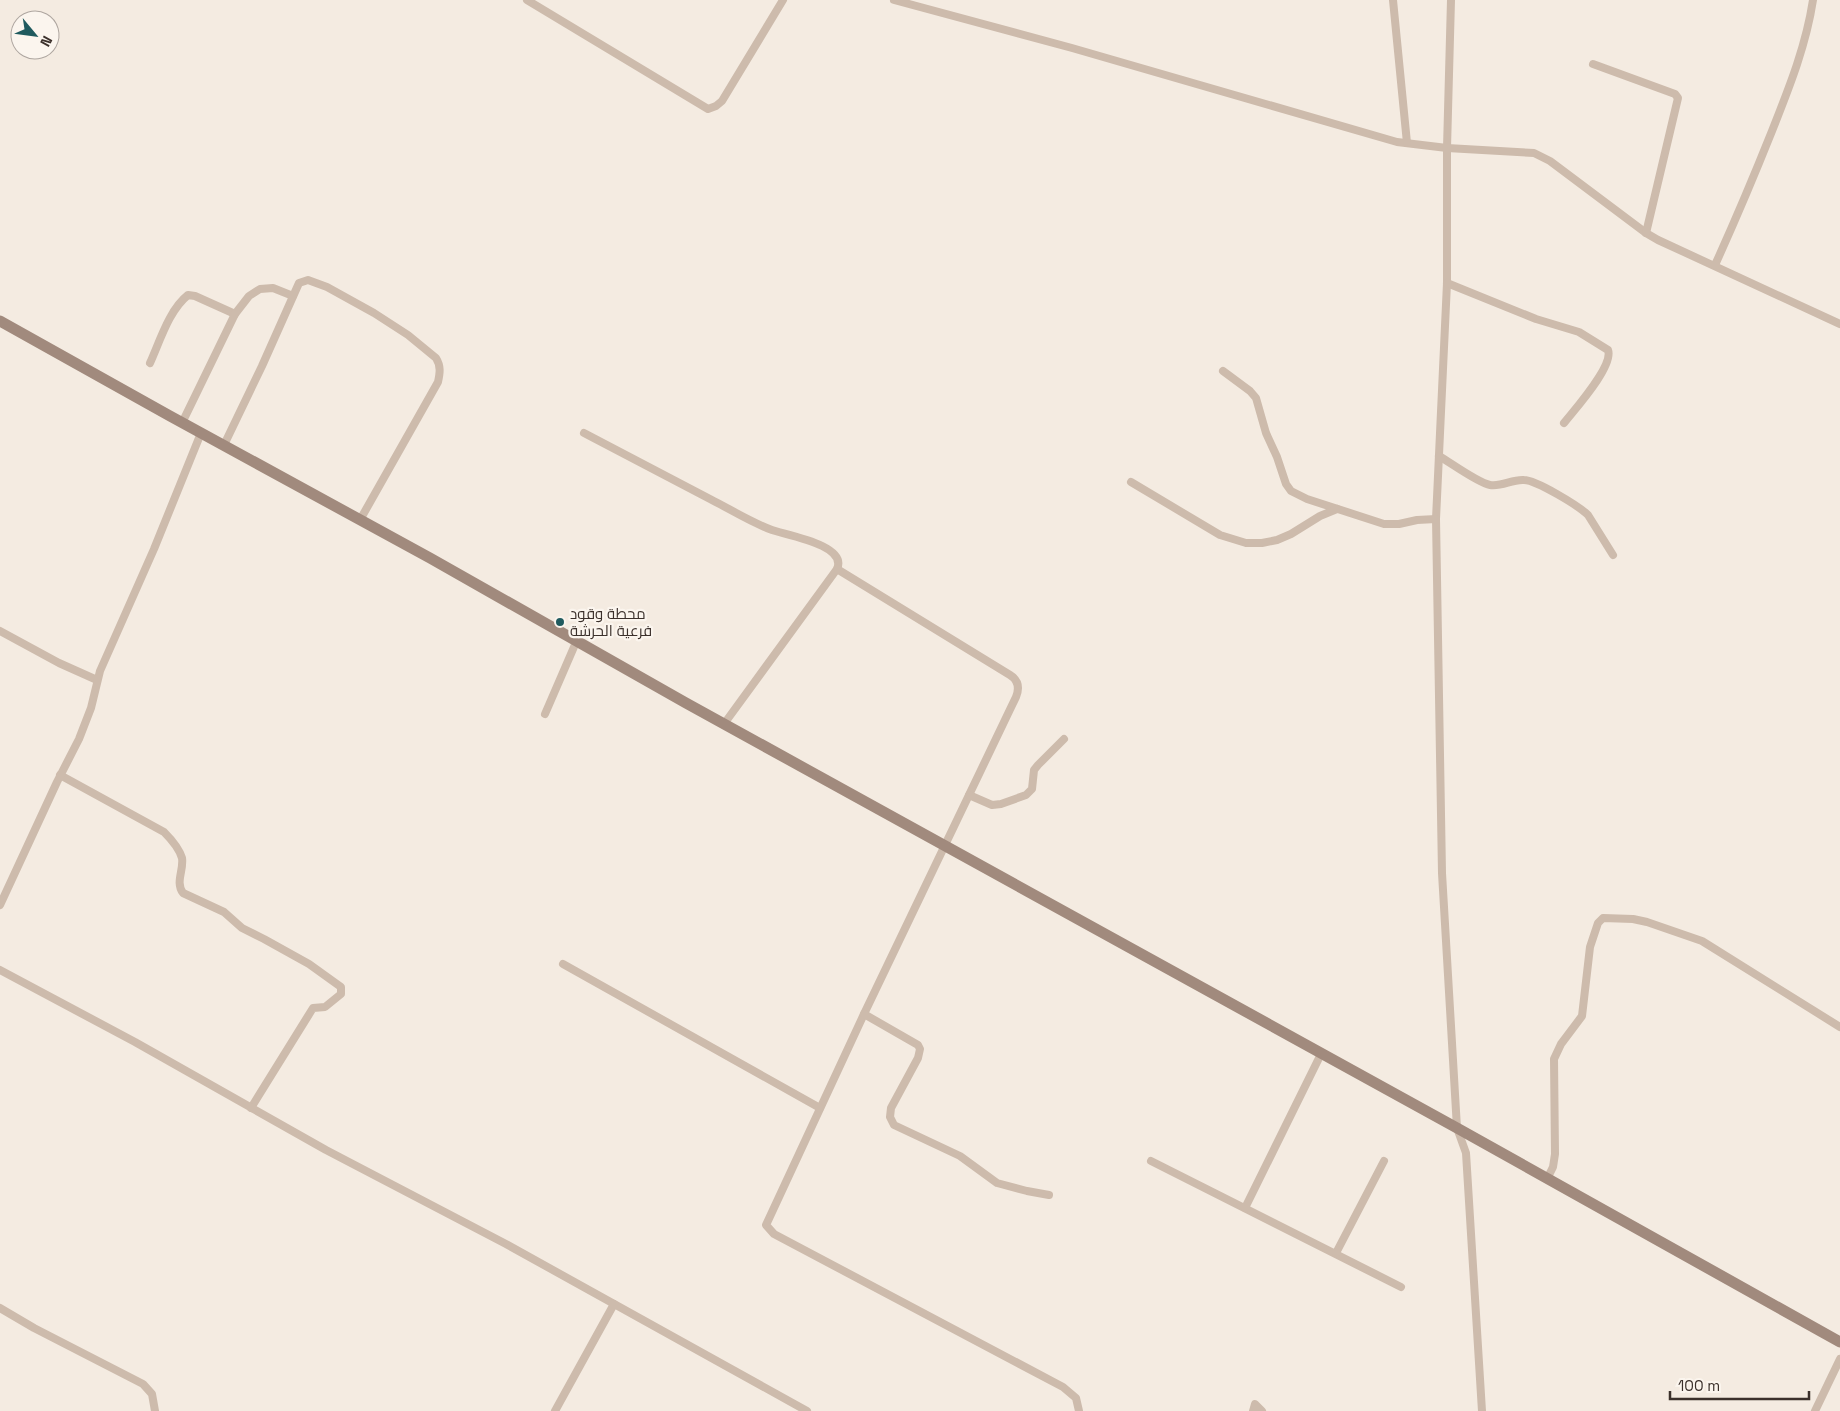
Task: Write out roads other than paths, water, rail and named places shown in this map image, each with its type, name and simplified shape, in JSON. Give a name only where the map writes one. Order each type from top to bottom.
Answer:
[{"type":"street","points":[[527,0],[708,109],[722,101],[783,0]]},
{"type":"street","points":[[894,0],[1072,48],[1378,137],[1447,148],[1534,153],[1543,156],[1646,233],[1685,253],[1715,265],[1840,324]]},
{"type":"street","points":[[1393,0],[1407,143]]},
{"type":"street","points":[[1451,0],[1447,148],[1447,283],[1436,519],[1442,873],[1457,1128],[1466,1153],[1482,1411]]},
{"type":"street","points":[[1715,265],[1743,202],[1794,75],[1804,43],[1813,0]]},
{"type":"street","points":[[1593,64],[1675,94],[1678,98],[1646,233]]},
{"type":"street","points":[[224,445],[299,283],[305,280],[327,287],[401,330],[432,355],[438,362],[440,374],[438,382],[360,520]]},
{"type":"street","points":[[1447,283],[1536,319],[1579,332],[1608,350],[1609,358],[1602,374],[1564,423]]},
{"type":"street","points":[[182,423],[235,314],[249,296],[260,289],[273,288],[293,296]]},
{"type":"street","points":[[150,363],[171,317],[183,299],[188,295],[195,296],[235,314]]},
{"type":"street","points":[[0,321],[1840,1342]]},
{"type":"street","points":[[1223,371],[1250,391],[1256,398],[1266,433],[1288,488],[1295,493],[1307,499],[1384,524],[1436,519]]},
{"type":"street","points":[[0,905],[60,775],[79,739],[91,708],[97,680],[202,433]]},
{"type":"street","points":[[584,433],[762,526],[803,539],[823,547],[837,556],[839,563],[837,569],[724,724]]},
{"type":"street","points":[[1439,456],[1489,485],[1500,486],[1525,480],[1583,509],[1613,555]]},
{"type":"street","points":[[1131,482],[1220,535],[1246,543],[1262,543],[1277,540],[1292,534],[1320,516],[1337,509]]},
{"type":"street","points":[[837,569],[1010,675],[1016,680],[1018,692],[766,1224],[768,1229],[1063,1387],[1076,1398],[1079,1411]]},
{"type":"street","points":[[0,631],[59,663],[97,680]]},
{"type":"street","points":[[545,714],[577,640]]},
{"type":"street","points":[[969,795],[992,805],[1026,795],[1032,789],[1034,770],[1064,739]]},
{"type":"street","points":[[60,775],[164,832],[182,857],[180,887],[183,893],[224,912],[242,928],[309,964],[341,987],[341,994],[326,1007],[312,1008],[250,1108]]},
{"type":"street","points":[[1547,1179],[1553,1167],[1555,1154],[1554,1059],[1561,1044],[1582,1016],[1590,947],[1598,923],[1603,918],[1640,920],[1702,941],[1840,1027]]},
{"type":"street","points":[[563,964],[820,1108]]},
{"type":"street","points":[[0,970],[135,1042],[326,1150],[506,1244],[807,1411]]},
{"type":"street","points":[[864,1014],[918,1045],[920,1049],[919,1056],[891,1108],[890,1117],[894,1126],[960,1156],[997,1183],[1049,1195]]},
{"type":"street","points":[[1244,1208],[1321,1054]]},
{"type":"street","points":[[1151,1161],[1401,1287]]},
{"type":"street","points":[[1336,1253],[1384,1161]]},
{"type":"street","points":[[555,1411],[614,1304]]},
{"type":"street","points":[[0,1308],[143,1384],[152,1394],[154,1411]]},
{"type":"street","points":[[1815,1411],[1840,1359]]},
{"type":"street","points":[[1253,1411],[1256,1404],[1262,1411]]},
{"type":"place","name":"محطة وقود فرعية الحرشة","points":[[560,622]]}]
